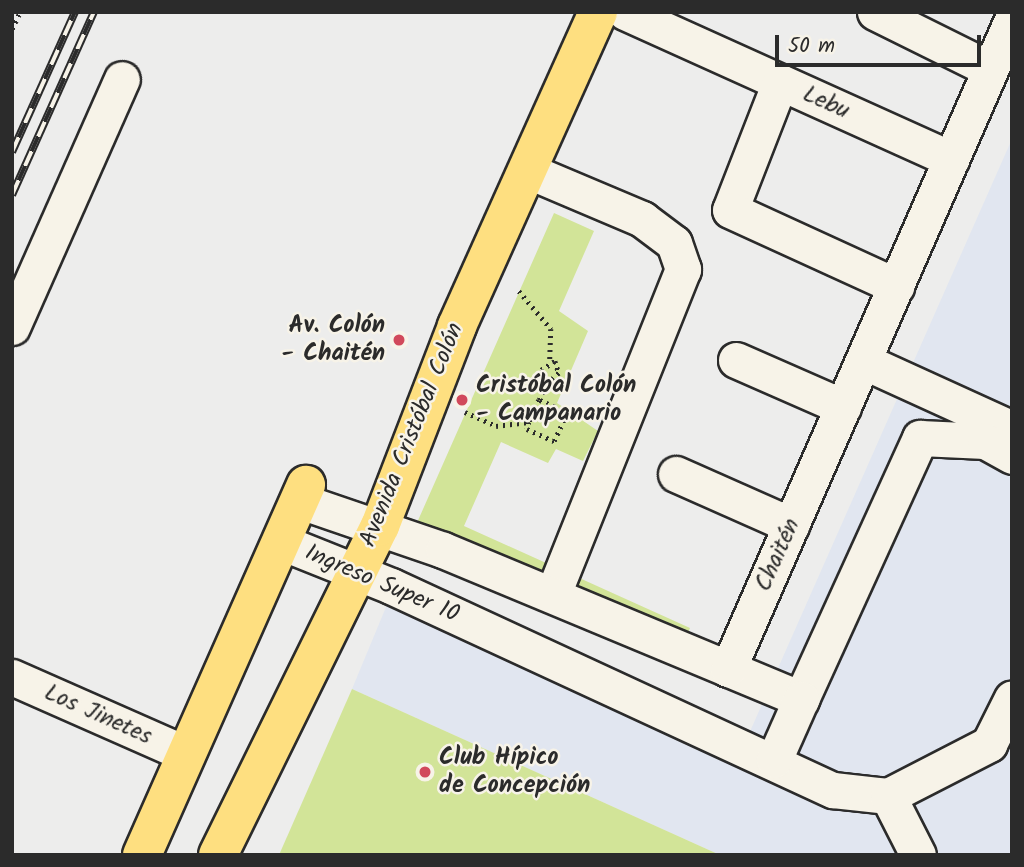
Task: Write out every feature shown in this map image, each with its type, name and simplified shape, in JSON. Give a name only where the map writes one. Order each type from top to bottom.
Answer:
[{"type":"main road","name":"Avenida Cristóbal Colón","points":[[218,855],[355,570],[380,526],[457,326],[531,172],[598,12]]},
{"type":"main road","points":[[142,855],[184,753],[303,493]]},
{"type":"street","name":"Lebu","points":[[625,12],[951,159]]},
{"type":"street","points":[[875,12],[990,69]]},
{"type":"street","name":"Chaitén","points":[[728,669],[1012,20]]},
{"type":"street","points":[[12,327],[122,79]]},
{"type":"street","points":[[780,82],[730,210],[896,286]]},
{"type":"street","points":[[531,172],[642,219],[674,243],[683,269],[553,594]]},
{"type":"street","points":[[736,360],[843,407]]},
{"type":"street","points":[[863,361],[1012,429]]},
{"type":"street","points":[[774,760],[920,438],[985,441],[1012,456]]},
{"type":"street","points":[[676,474],[791,525]]},
{"type":"street","points":[[303,493],[802,699]]},
{"type":"street","name":"Ingreso Super 10","points":[[281,542],[355,570],[482,627],[774,760],[833,790],[888,796]]},
{"type":"street","points":[[482,627],[504,575]]},
{"type":"street","name":"Los Jinetes","points":[[12,677],[184,753]]},
{"type":"street","points":[[918,855],[888,796],[989,744],[1012,698]]},
{"type":"path","points":[[12,29],[20,12]]},
{"type":"path","points":[[519,291],[551,329],[550,361],[559,373],[546,385],[539,400],[529,422],[527,429],[554,441],[567,412],[539,400]]},
{"type":"path","points":[[546,385],[541,370],[550,361]]},
{"type":"path","points":[[466,412],[496,426],[529,422]]},
{"type":"shaded area","points":[[1012,139],[1012,855],[720,855],[352,689],[396,583],[744,745]]},
{"type":"green space","points":[[554,213],[594,231],[559,311],[588,331],[557,403],[598,431],[583,461],[556,449],[548,463],[501,442],[464,526],[690,628],[680,652],[412,534]]},
{"type":"green space","name":"Club Hípico de Concepción","points":[[352,689],[720,855],[279,855]]},
{"type":"railway","points":[[12,152],[75,12]]},
{"type":"railway","points":[[12,195],[94,12]]},
{"type":"place","name":"Av. Colón - Chaitén","points":[[399,340]]},
{"type":"place","name":"Cristóbal Colón - Campanario","points":[[462,400]]},
{"type":"place","name":"Club Hípico de Concepción","points":[[425,772]]}]
